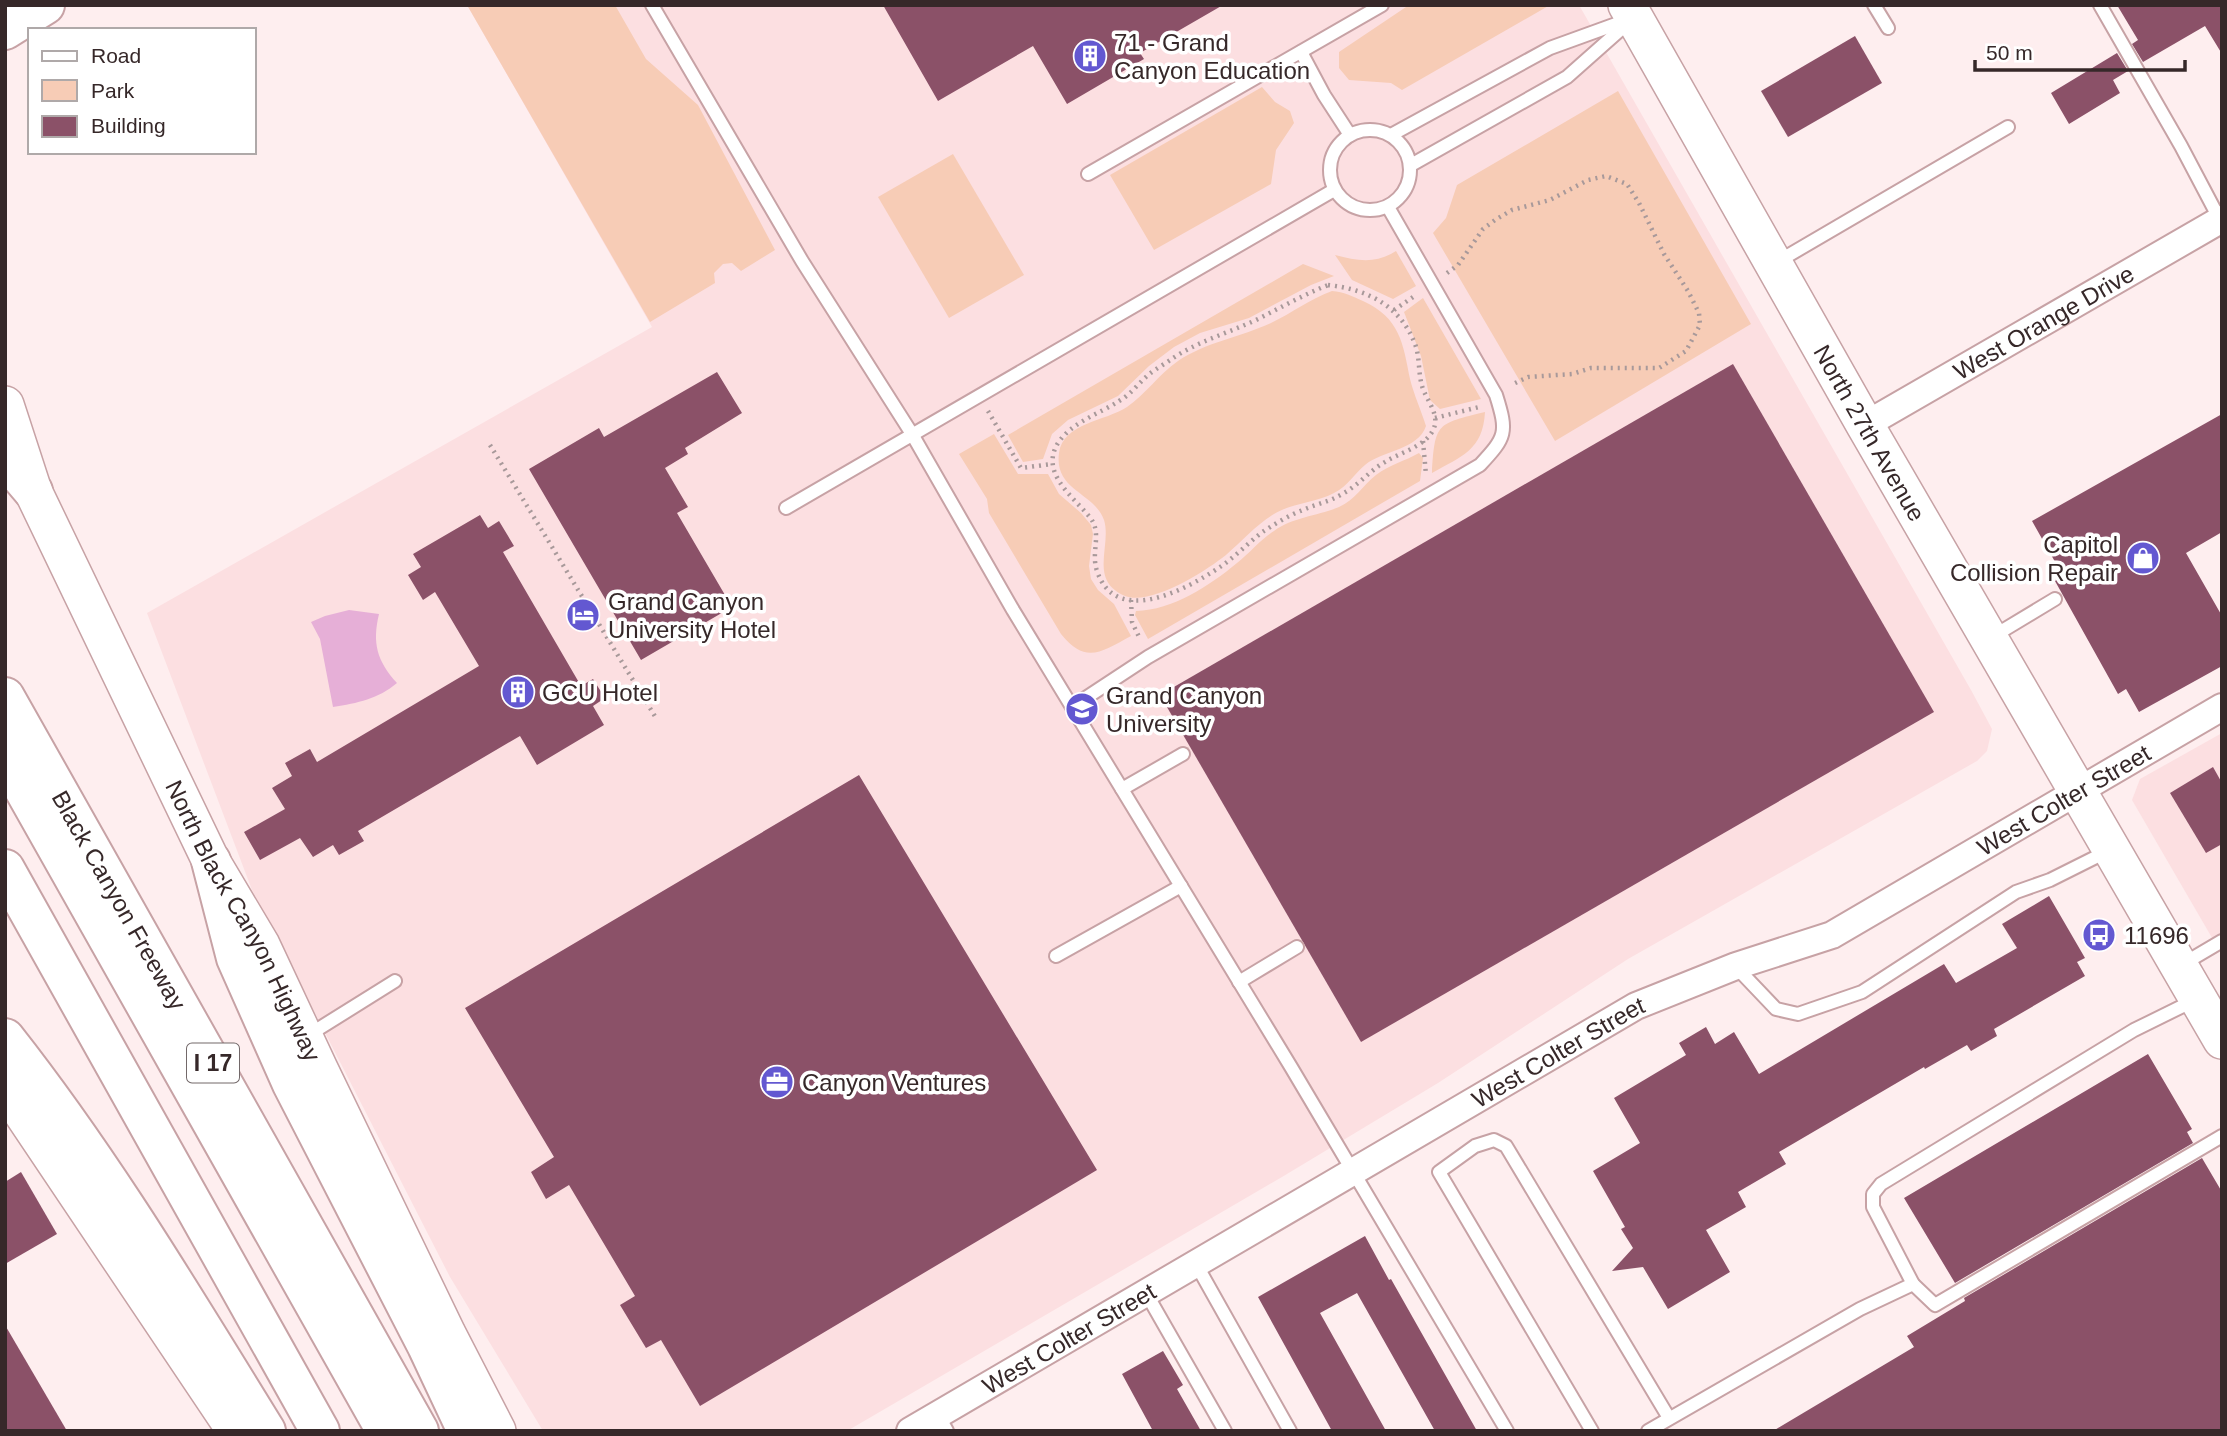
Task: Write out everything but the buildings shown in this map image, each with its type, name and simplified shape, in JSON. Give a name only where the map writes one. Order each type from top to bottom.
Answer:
[{"type":"main road","points":[[5,30],[45,5]]},
{"type":"main road","name":"North 27th Avenue","points":[[1639,9],[1773,263],[2222,1040]]},
{"type":"main road","name":"North Black Canyon Highway","points":[[5,405],[33,491],[211,861],[261,945],[447,1334],[497,1431]]},
{"type":"main road","points":[[5,458],[33,491]]},
{"type":"main road","name":"Black Canyon Freeway","points":[[5,697],[418,1431]]},
{"type":"main road","points":[[5,756],[386,1431]]},
{"type":"main road","points":[[5,805],[358,1431]]},
{"type":"main road","points":[[211,861],[236,958],[258,1009],[292,1084],[421,1334],[467,1431]]},
{"type":"main road","points":[[5,869],[320,1431]]},
{"type":"main road","points":[[5,1038],[33,1073],[160,1259],[266,1431]]},
{"type":"main road","points":[[5,1087],[236,1431]]},
{"type":"street","name":"West Orange Drive","points":[[1865,425],[2221,220]]},
{"type":"street","name":"West Colter Street","points":[[910,1431],[943,1423],[1146,1293],[1636,1006],[1736,966],[1832,935],[2222,707]]},
{"type":"lane","points":[[652,5],[802,261],[912,434],[1013,610],[1369,1197],[1507,1431]]},
{"type":"lane","points":[[1088,174],[1382,5]]},
{"type":"lane","points":[[1874,5],[1888,28]]},
{"type":"lane","points":[[2100,5],[2221,220]]},
{"type":"lane","points":[[1391,135],[1550,48],[1639,9]]},
{"type":"lane","points":[[1411,165],[1567,78],[1639,9]]},
{"type":"lane","points":[[1301,52],[1350,135]]},
{"type":"lane","points":[[1773,263],[2008,127]]},
{"type":"lane","points":[[1366,130],[1391,135],[1408,153],[1411,165],[1406,190],[1388,207],[1376,211],[1352,207],[1334,190],[1330,178],[1330,164],[1334,152],[1350,135],[1366,130]]},
{"type":"lane","points":[[786,508],[1334,190]]},
{"type":"lane","points":[[1072,707],[1148,657],[1480,466],[1500,444],[1504,420],[1496,395],[1388,207]]},
{"type":"lane","points":[[1990,638],[2055,599]]},
{"type":"lane","points":[[1122,789],[1183,754]]},
{"type":"lane","points":[[1736,966],[1776,1009],[1798,1014],[1862,992],[2016,892],[2050,880],[2111,849]]},
{"type":"lane","points":[[1056,956],[1181,886]]},
{"type":"lane","points":[[2179,966],[2222,941]]},
{"type":"lane","points":[[1239,982],[1297,947]]},
{"type":"lane","points":[[304,1037],[395,981]]},
{"type":"lane","points":[[2198,999],[2134,1030],[1881,1184],[1873,1194],[1873,1207],[1913,1284],[1935,1305],[2222,1136]]},
{"type":"lane","points":[[1592,1431],[1439,1172],[1475,1146],[1494,1140],[1506,1146],[1669,1418]]},
{"type":"lane","points":[[1196,1264],[1290,1431]]},
{"type":"lane","points":[[1648,1431],[1860,1309],[1913,1284]]},
{"type":"lane","points":[[1146,1293],[1225,1431]]},
{"type":"path","points":[[1446,274],[1458,265],[1483,229],[1495,220],[1512,210],[1550,200],[1588,180],[1606,176],[1627,184],[1699,313],[1700,325],[1686,351],[1659,368],[1591,368],[1572,374],[1528,377],[1509,384]]},
{"type":"path","points":[[1328,285],[1347,286],[1380,299],[1394,310],[1415,343],[1421,383],[1435,418],[1433,432],[1423,441],[1382,463],[1345,493],[1326,503],[1301,510],[1261,533],[1237,555],[1203,578],[1158,598],[1140,602],[1112,593],[1103,583],[1097,571],[1097,529],[1093,520],[1060,485],[1052,464],[1057,445],[1069,430],[1122,400],[1149,374],[1175,357],[1195,345],[1328,285]]},
{"type":"path","points":[[1394,310],[1420,292]]},
{"type":"path","points":[[1435,418],[1484,406]]},
{"type":"path","points":[[988,411],[1021,468],[1052,464]]},
{"type":"path","points":[[1423,441],[1426,476],[1431,494]]},
{"type":"path","points":[[491,445],[656,718]]},
{"type":"path","points":[[1131,600],[1132,622],[1141,641]]},
{"type":"shaded area","name":"Grand Canyon University","points":[[467,5],[1579,5],[1971,690],[1992,729],[1987,751],[1977,761],[1628,959],[1438,1083],[847,1431],[543,1431],[450,1277],[252,890],[147,613],[652,327]]},
{"type":"shaded area","points":[[349,610],[379,614],[376,634],[378,651],[385,667],[397,683],[367,699],[333,707],[320,639],[311,622]]},
{"type":"shaded area","points":[[2222,733],[2222,955],[2132,800],[2140,779]]},
{"type":"green space","points":[[467,5],[615,5],[646,59],[698,105],[775,250],[741,271],[732,263],[723,264],[714,273],[715,283],[650,322]]},
{"type":"green space","points":[[1409,5],[1550,5],[1402,90],[1391,83],[1349,80],[1339,68],[1339,52]]},
{"type":"green space","points":[[1262,87],[1275,102],[1290,111],[1294,123],[1276,150],[1271,184],[1154,250],[1110,175]]},
{"type":"green space","points":[[1618,91],[1751,324],[1555,441],[1433,233],[1446,218],[1457,185]]},
{"type":"green space","points":[[953,154],[1024,275],[949,318],[878,197]]},
{"type":"green space","points":[[1396,251],[1416,286],[1393,299],[1352,280],[1335,255],[1367,260],[1381,258]]},
{"type":"green space","points":[[1303,264],[1334,276],[1311,285],[1249,318],[1200,333],[1174,347],[1149,366],[1118,396],[1068,420],[1052,434],[1043,459],[1023,462],[1008,435]]},
{"type":"green space","points":[[1332,291],[1344,293],[1375,308],[1385,315],[1398,333],[1426,426],[1422,434],[1408,445],[1372,460],[1334,493],[1274,514],[1226,555],[1192,578],[1163,592],[1136,598],[1125,596],[1114,589],[1104,572],[1104,520],[1092,503],[1068,484],[1063,476],[1059,466],[1062,443],[1077,429],[1127,407],[1171,366],[1189,354],[1271,323]]},
{"type":"green space","points":[[1423,298],[1481,399],[1440,409],[1430,400],[1421,356],[1404,312]]},
{"type":"green space","points":[[1485,412],[1475,444],[1461,456],[1432,473],[1437,434],[1442,428],[1457,419]]},
{"type":"green space","points":[[994,434],[1018,474],[1048,474],[1059,494],[1091,525],[1091,579],[1098,590],[1114,604],[1131,636],[1094,653],[1078,650],[1061,634],[989,513],[987,499],[959,454]]},
{"type":"green space","points":[[1419,453],[1423,458],[1420,481],[1148,639],[1135,615],[1136,611],[1150,610],[1190,595],[1226,572],[1281,526],[1345,504],[1381,472]]},
{"type":"place","name":"71 - Grand Canyon Education","points":[[1090,56]]},
{"type":"place","name":"Capitol Collision Repair","points":[[2143,558]]},
{"type":"place","name":"Grand Canyon University Hotel","points":[[583,615]]},
{"type":"place","name":"GCU Hotel","points":[[518,692]]},
{"type":"place","name":"Grand Canyon University","points":[[1082,709]]},
{"type":"place","name":"11696","points":[[2099,935]]},
{"type":"place","name":"Canyon Ventures","points":[[777,1082]]}]
